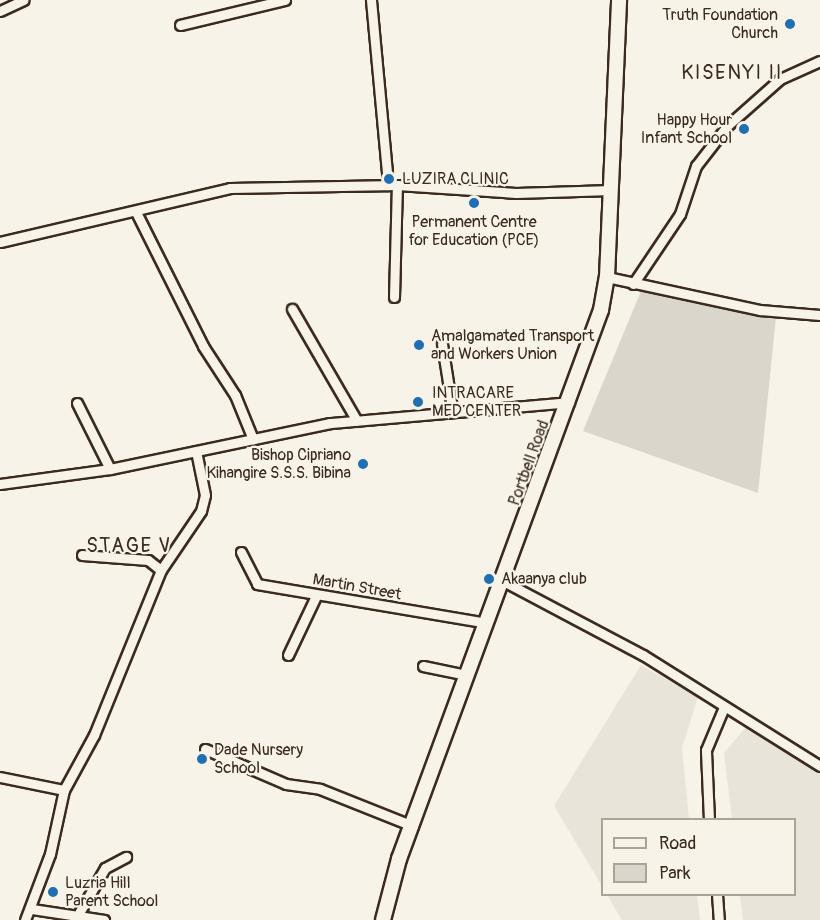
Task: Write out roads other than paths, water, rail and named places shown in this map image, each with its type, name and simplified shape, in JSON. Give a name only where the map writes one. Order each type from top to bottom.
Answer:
[{"type":"main road","name":"Portbell Road","points":[[383,920],[413,826],[568,402],[607,277],[619,0]]},
{"type":"street","points":[[0,11],[24,0]]},
{"type":"street","points":[[180,25],[285,0]]},
{"type":"street","points":[[371,0],[392,185],[394,297]]},
{"type":"street","points":[[633,284],[680,214],[696,166],[727,126],[780,79],[820,61]]},
{"type":"street","points":[[0,242],[137,214],[183,196],[230,188],[392,185],[516,194],[611,190]]},
{"type":"street","points":[[137,214],[203,346],[235,396],[253,439]]},
{"type":"street","points":[[607,277],[760,310],[820,315]]},
{"type":"street","points":[[292,309],[357,421]]},
{"type":"street","points":[[442,344],[452,408]]},
{"type":"street","points":[[0,484],[110,468],[357,421],[452,408],[568,402]]},
{"type":"street","points":[[77,403],[110,468]]},
{"type":"street","points":[[24,920],[32,909],[64,790],[94,735],[161,570],[204,502],[196,451]]},
{"type":"street","name":"Martin Street","points":[[241,552],[255,583],[316,596],[488,623]]},
{"type":"street","points":[[82,555],[148,560],[161,570]]},
{"type":"street","points":[[503,581],[724,706],[820,766]]},
{"type":"street","points":[[288,655],[316,596]]},
{"type":"street","points":[[423,666],[467,675]]},
{"type":"street","points":[[709,818],[706,750],[724,706]]},
{"type":"street","points":[[205,749],[286,784],[320,789],[413,826]]},
{"type":"street","points":[[0,777],[64,790]]},
{"type":"street","points":[[79,913],[105,868],[126,857]]},
{"type":"street","points":[[717,896],[719,920]]},
{"type":"street","points":[[32,909],[79,913],[104,920]]},
{"type":"place","name":"Truth Foundation Church","points":[[790,24]]},
{"type":"place","name":"Happy Hour Infant School","points":[[744,129]]},
{"type":"place","name":"LUZIRA CLINIC","points":[[389,179]]},
{"type":"place","name":"Permanent Centre for Education (PCE)","points":[[474,203]]},
{"type":"place","name":"Amalgamated Transport and Workers Union","points":[[419,345]]},
{"type":"place","name":"INTRACARE MED CENTER","points":[[418,402]]},
{"type":"place","name":"Bishop Cipriano Kihangire S.S.S. Bibina","points":[[363,464]]},
{"type":"place","name":"Akaanya club","points":[[489,579]]},
{"type":"place","name":"Dade Nursery School","points":[[202,759]]},
{"type":"place","name":"Luzria Hill Parent School","points":[[53,892]]},
{"type":"district","name":"KISENYI II","points":[[732,72]]},
{"type":"district","name":"STAGE V","points":[[129,545]]}]
